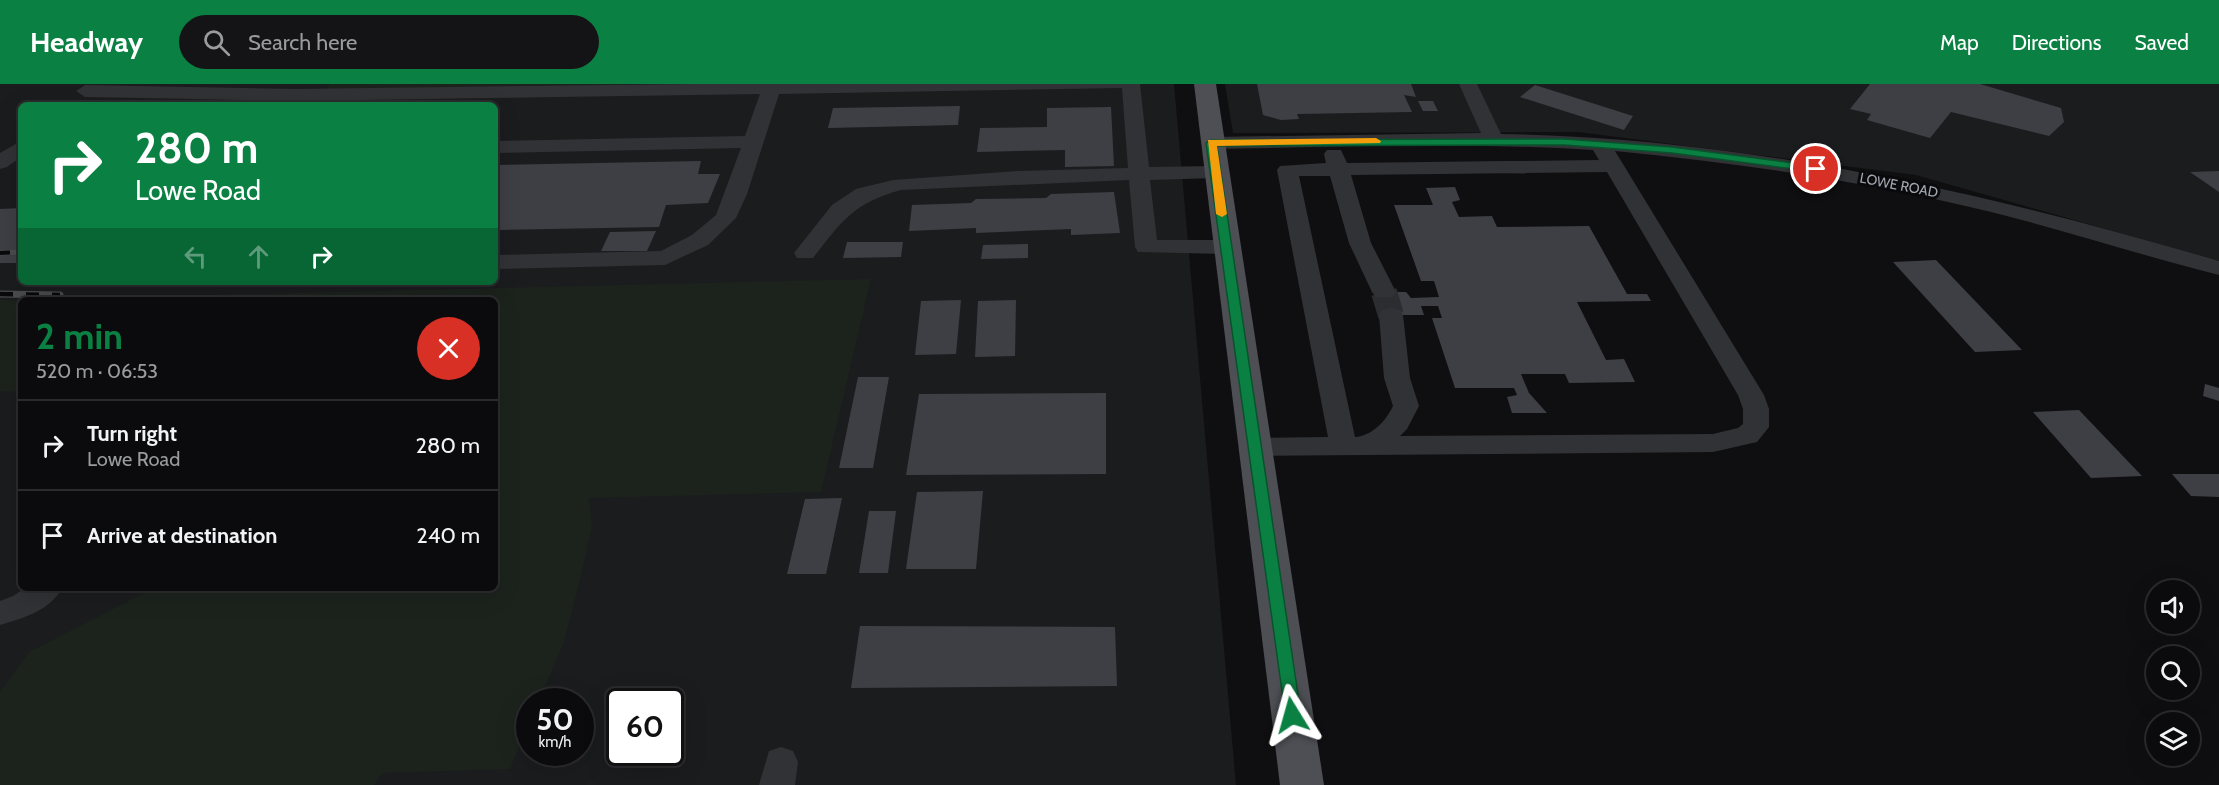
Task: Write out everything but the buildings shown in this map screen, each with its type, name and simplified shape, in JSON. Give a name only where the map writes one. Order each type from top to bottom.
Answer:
[{"type":"main road","points":[[1205,84],[1211,143],[1256,447],[1302,785]]},
{"type":"street","points":[[84,98],[108,91],[244,89],[473,99],[711,87],[771,89],[1114,84]]},
{"type":"street","points":[[1131,84],[1146,247],[1226,247]]},
{"type":"street","points":[[1468,84],[1494,141]]},
{"type":"street","points":[[498,262],[665,258],[700,240],[725,218],[771,89]]},
{"type":"street","points":[[1330,141],[1360,243],[1388,303],[1397,378],[1406,406],[1398,423],[1371,446]]},
{"type":"street","name":"LOWE ROAD","points":[[1211,143],[1494,141],[1600,144],[1767,162],[1890,182],[2032,214],[2219,267]]},
{"type":"street","points":[[498,147],[753,142]]},
{"type":"street","points":[[1256,447],[1713,443],[1740,437],[1756,426],[1756,409],[1751,395],[1600,144]]},
{"type":"street","points":[[0,163],[18,149]]},
{"type":"street","points":[[1343,446],[1287,170],[1613,166]]},
{"type":"street","points":[[805,253],[840,210],[864,194],[900,184],[1216,172]]},
{"type":"street","points":[[0,613],[24,605],[43,591]]},
{"type":"shaded area","points":[[0,84],[1174,84],[1236,785],[0,785]]},
{"type":"shaded area","points":[[330,84],[623,84],[619,91],[323,95]]},
{"type":"shaded area","points":[[1225,84],[2219,84],[2219,261],[1916,175],[1578,132],[1233,133]]},
{"type":"shaded area","points":[[871,279],[821,492],[589,498],[592,527],[563,645],[544,688],[516,688],[516,754],[510,769],[382,773],[374,785],[0,785],[0,692],[29,652],[148,591],[498,591],[498,297],[124,297]]},
{"type":"shaded area","points":[[0,300],[18,300],[18,392],[0,391]]},
{"type":"tunnel","points":[[1384,292],[1391,315]]},
{"type":"railway","points":[[0,253],[18,252]]},
{"type":"railway","points":[[0,294],[60,295]]},
{"type":"slow traffic","points":[[1222,214],[1211,143],[1376,141]]},
{"type":"route","points":[[1292,715],[1256,447],[1211,143],[1564,142],[1672,150],[1816,169]]}]
